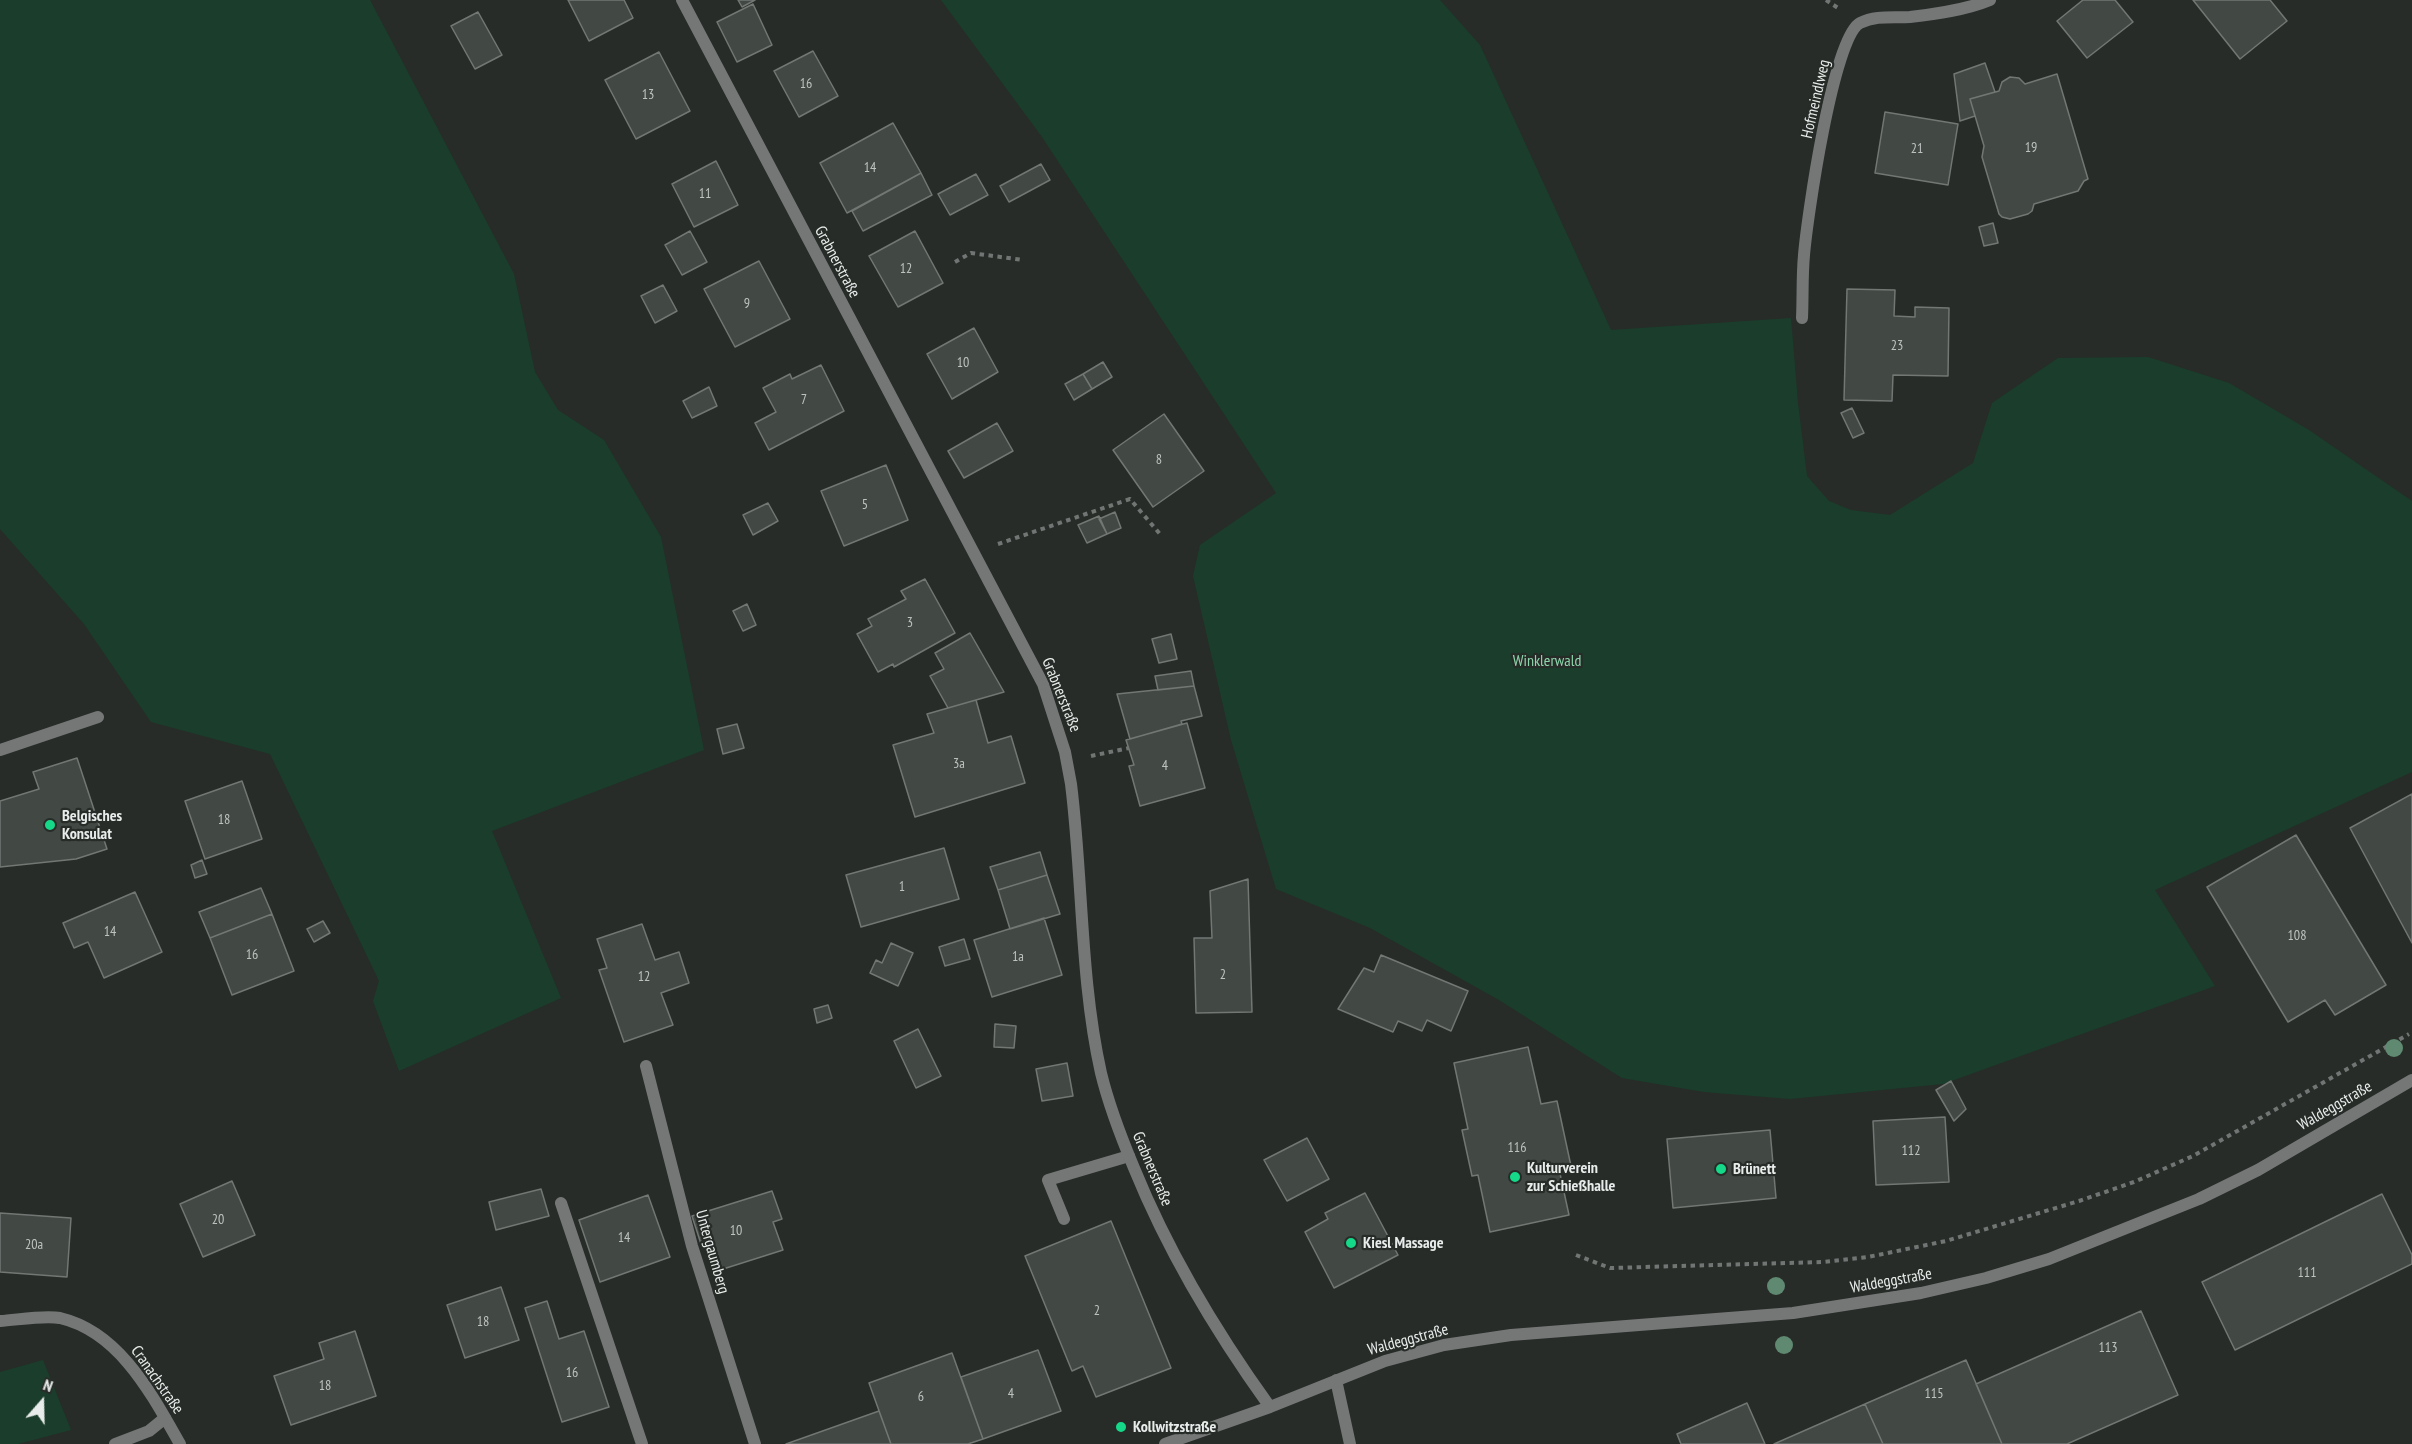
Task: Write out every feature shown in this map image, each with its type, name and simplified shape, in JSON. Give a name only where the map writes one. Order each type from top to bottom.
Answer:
[{"type":"street","name":"Grabnerstraße","points":[[682,0],[1042,684],[1065,752],[1071,784],[1077,832],[1087,968],[1101,1073],[1118,1131],[1150,1208],[1191,1288],[1224,1342],[1270,1407]]},
{"type":"street","name":"Hofmeindlweg","points":[[1802,318],[1804,255],[1813,188],[1836,75],[1850,35],[1857,24],[1871,18],[1908,17],[1943,12],[1990,0]]},
{"type":"street","points":[[0,750],[98,717]]},
{"type":"street","name":"Untergaumberg","points":[[646,1066],[692,1246],[755,1444]]},
{"type":"street","name":"Waldeggstraße","points":[[1165,1444],[1270,1407],[1385,1361],[1444,1346],[1489,1338],[1793,1313],[1922,1293],[1986,1278],[2049,1259],[2199,1199],[2258,1170],[2412,1080]]},
{"type":"street","points":[[1064,1219],[1048,1180],[1129,1156]]},
{"type":"street","points":[[561,1203],[642,1444]]},
{"type":"street","name":"Cranachstraße","points":[[0,1321],[58,1318],[80,1326],[110,1343],[138,1376],[180,1444]]},
{"type":"street","points":[[1336,1380],[1350,1444]]},
{"type":"street","points":[[115,1444],[149,1431],[165,1418]]},
{"type":"path","points":[[955,262],[971,253],[1023,260]]},
{"type":"path","points":[[997,544],[1130,499],[1160,534]]},
{"type":"path","points":[[1081,758],[1129,748]]},
{"type":"path","points":[[1576,1255],[1610,1268],[1823,1262],[1868,1257],[1946,1241],[2079,1201],[2134,1182],[2193,1156],[2409,1034]]},
{"type":"green space","points":[[0,0],[370,0],[514,274],[535,372],[558,410],[604,440],[661,537],[704,750],[492,831],[561,998],[399,1071],[373,1001],[379,981],[270,754],[151,722],[84,624],[0,529]]},
{"type":"green space","name":"Winklerwald","points":[[941,0],[1440,0],[1480,45],[1611,330],[1791,318],[1807,476],[1829,501],[1851,510],[1890,515],[1973,463],[1992,403],[2058,358],[2148,357],[2229,383],[2309,430],[2412,501],[2412,772],[2155,890],[2215,986],[1943,1084],[1790,1099],[1704,1092],[1622,1078],[1499,1000],[1370,928],[1276,889],[1231,740],[1193,576],[1200,545],[1276,493],[1042,137]]},
{"type":"green space","points":[[43,1360],[71,1430],[18,1444],[0,1444],[0,1372]]},
{"type":"building","points":[[568,0],[624,0],[633,18],[589,41]]},
{"type":"building","points":[[738,0],[755,0],[742,7]]},
{"type":"building","points":[[2083,0],[2115,0],[2133,22],[2087,58],[2057,21]]},
{"type":"building","points":[[2193,0],[2270,0],[2287,21],[2240,59]]},
{"type":"building","points":[[753,4],[772,45],[737,62],[717,22]]},
{"type":"building","points":[[478,12],[502,55],[475,69],[451,26]]},
{"type":"building","points":[[813,51],[838,96],[799,117],[774,71]]},
{"type":"building","points":[[659,52],[690,111],[636,139],[605,80]]},
{"type":"building","points":[[1985,63],[1995,92],[1970,99],[1975,116],[1960,121],[1954,74]]},
{"type":"building","points":[[2057,74],[2088,179],[2078,191],[2034,204],[2032,211],[2028,214],[2010,219],[2002,217],[1999,214],[1982,157],[1984,146],[1970,99],[1999,91],[2002,82],[2010,77],[2019,78],[2025,84]]},
{"type":"building","points":[[1885,112],[1958,124],[1948,185],[1875,173]]},
{"type":"building","points":[[893,123],[921,173],[847,213],[820,163]]},
{"type":"building","points":[[716,161],[738,205],[694,227],[672,184]]},
{"type":"building","points":[[1041,164],[1050,180],[1009,202],[1000,186]]},
{"type":"building","points":[[921,173],[932,195],[863,231],[852,211]]},
{"type":"building","points":[[976,174],[988,195],[950,215],[938,194]]},
{"type":"building","points":[[1993,223],[1998,243],[1984,246],[1979,227]]},
{"type":"building","points":[[690,231],[707,262],[682,275],[665,245]]},
{"type":"building","points":[[915,231],[943,283],[898,307],[869,256]]},
{"type":"building","points":[[759,261],[790,319],[735,347],[704,289]]},
{"type":"building","points":[[663,285],[677,311],[655,323],[641,296]]},
{"type":"building","points":[[1847,289],[1895,290],[1894,316],[1915,317],[1915,307],[1949,308],[1948,376],[1893,375],[1892,401],[1844,400]]},
{"type":"building","points":[[974,328],[998,372],[952,399],[927,354]]},
{"type":"building","points":[[1103,362],[1112,377],[1092,389],[1083,374]]},
{"type":"building","points":[[821,365],[844,411],[769,450],[755,423],[776,412],[763,388],[790,374],[792,379]]},
{"type":"building","points":[[1083,374],[1092,389],[1074,400],[1065,384]]},
{"type":"building","points":[[709,387],[717,406],[692,418],[683,401]]},
{"type":"building","points":[[1852,408],[1864,433],[1853,438],[1841,413]]},
{"type":"building","points":[[1164,414],[1204,471],[1153,507],[1113,450]]},
{"type":"building","points":[[997,423],[1013,451],[964,478],[948,451]]},
{"type":"building","points":[[886,465],[908,520],[844,546],[821,491]]},
{"type":"building","points":[[768,503],[778,521],[753,535],[743,515]]},
{"type":"building","points":[[1115,512],[1121,528],[1107,534],[1099,519]]},
{"type":"building","points":[[1099,516],[1107,534],[1087,543],[1078,525]]},
{"type":"building","points":[[925,579],[955,633],[894,667],[893,664],[878,672],[857,634],[872,626],[868,619],[906,599],[901,591]]},
{"type":"building","points":[[747,604],[756,625],[743,631],[733,611]]},
{"type":"building","points":[[970,633],[1004,692],[948,708],[930,676],[944,669],[935,653]]},
{"type":"building","points":[[1171,634],[1177,659],[1159,663],[1152,639]]},
{"type":"building","points":[[1191,671],[1194,686],[1158,690],[1155,676]]},
{"type":"building","points":[[1194,686],[1202,716],[1130,739],[1117,694]]},
{"type":"building","points":[[976,700],[988,743],[1011,736],[1025,783],[915,817],[893,745],[934,733],[927,714]]},
{"type":"building","points":[[1187,723],[1205,788],[1140,806],[1129,766],[1134,765],[1126,740]]},
{"type":"building","points":[[737,724],[744,748],[723,754],[717,729]]},
{"type":"building","name":"Belgisches Konsulat","points":[[77,758],[107,849],[76,859],[0,867],[0,801],[39,789],[33,772]]},
{"type":"building","points":[[242,781],[262,839],[205,859],[185,801]]},
{"type":"building","points":[[2412,794],[2412,943],[2350,828]]},
{"type":"building","points":[[2296,835],[2386,985],[2335,1015],[2325,1000],[2288,1022],[2207,887]]},
{"type":"building","points":[[944,848],[959,899],[861,927],[846,875]]},
{"type":"building","points":[[1040,852],[1047,875],[998,890],[990,867]]},
{"type":"building","points":[[202,860],[207,874],[195,878],[191,865]]},
{"type":"building","points":[[1047,875],[1060,914],[1010,929],[998,890]]},
{"type":"building","points":[[1248,879],[1252,1012],[1196,1013],[1194,938],[1212,938],[1210,891]]},
{"type":"building","points":[[261,888],[272,914],[210,938],[199,912]]},
{"type":"building","points":[[135,892],[162,952],[104,978],[88,942],[74,948],[63,923]]},
{"type":"building","points":[[272,914],[294,971],[232,995],[210,938]]},
{"type":"building","points":[[1044,918],[1062,975],[992,997],[974,940]]},
{"type":"building","points":[[323,921],[330,933],[314,942],[307,929]]},
{"type":"building","points":[[642,924],[655,960],[679,952],[689,983],[661,993],[673,1025],[624,1042],[599,970],[607,968],[597,939]]},
{"type":"building","points":[[964,939],[970,959],[945,966],[939,947]]},
{"type":"building","points":[[891,943],[913,953],[898,986],[870,973],[876,960],[882,963]]},
{"type":"building","points":[[1381,955],[1468,991],[1451,1031],[1427,1020],[1422,1031],[1398,1021],[1393,1032],[1338,1009],[1364,968],[1374,972]]},
{"type":"building","points":[[828,1005],[832,1018],[817,1023],[814,1009]]},
{"type":"building","points":[[995,1024],[1016,1026],[1014,1048],[994,1047]]},
{"type":"building","points":[[918,1029],[941,1076],[916,1088],[894,1041]]},
{"type":"building","points":[[1528,1047],[1541,1104],[1557,1101],[1571,1166],[1559,1169],[1569,1215],[1490,1232],[1478,1175],[1472,1176],[1462,1130],[1468,1129],[1454,1063]]},
{"type":"building","points":[[1067,1063],[1073,1096],[1042,1101],[1036,1069]]},
{"type":"building","points":[[1951,1081],[1966,1109],[1954,1121],[1936,1090]]},
{"type":"building","points":[[1945,1117],[1949,1182],[1876,1185],[1873,1121]]},
{"type":"building","name":"Brünett","points":[[1770,1130],[1776,1198],[1673,1208],[1667,1139]]},
{"type":"building","points":[[1307,1138],[1329,1179],[1287,1201],[1264,1160]]},
{"type":"building","points":[[232,1181],[255,1235],[203,1257],[180,1204]]},
{"type":"building","points":[[541,1189],[549,1216],[496,1230],[489,1202]]},
{"type":"building","points":[[772,1191],[782,1219],[773,1222],[783,1250],[720,1270],[711,1241],[701,1244],[692,1216]]},
{"type":"building","name":"Kiesl Massage","points":[[1365,1193],[1398,1255],[1334,1288],[1305,1232],[1328,1219],[1325,1213]]},
{"type":"building","points":[[2382,1194],[2412,1255],[2412,1264],[2235,1350],[2202,1282]]},
{"type":"building","points":[[648,1195],[670,1257],[600,1282],[579,1220]]},
{"type":"building","points":[[0,1213],[71,1218],[67,1277],[0,1272]]},
{"type":"building","points":[[1111,1221],[1171,1368],[1096,1397],[1083,1366],[1072,1371],[1025,1256]]},
{"type":"building","points":[[501,1287],[519,1340],[465,1358],[447,1305]]},
{"type":"building","points":[[547,1301],[559,1339],[584,1331],[609,1407],[562,1422],[525,1308]]},
{"type":"building","points":[[2141,1311],[2178,1395],[2067,1444],[2002,1444],[1976,1384]]},
{"type":"building","points":[[355,1331],[376,1396],[291,1425],[274,1376],[324,1359],[319,1343]]},
{"type":"building","points":[[1038,1350],[1061,1411],[983,1439],[961,1377]]},
{"type":"building","points":[[952,1353],[983,1439],[968,1444],[891,1444],[869,1383]]},
{"type":"building","points":[[1966,1360],[2002,1444],[1883,1444],[1865,1404]]},
{"type":"building","points":[[1747,1403],[1765,1444],[1681,1444],[1677,1434]]},
{"type":"building","points":[[1865,1404],[1883,1444],[1774,1444]]},
{"type":"building","points":[[879,1411],[891,1444],[786,1444]]},
{"type":"place","name":"Belgisches Konsulat","points":[[50,825]]},
{"type":"place","name":"Brünett","points":[[1721,1169]]},
{"type":"place","name":"Kulturverein zur Schießhalle","points":[[1515,1177]]},
{"type":"place","name":"Kiesl Massage","points":[[1351,1243]]},
{"type":"place","name":"Kollwitzstraße","points":[[1121,1427]]}]
